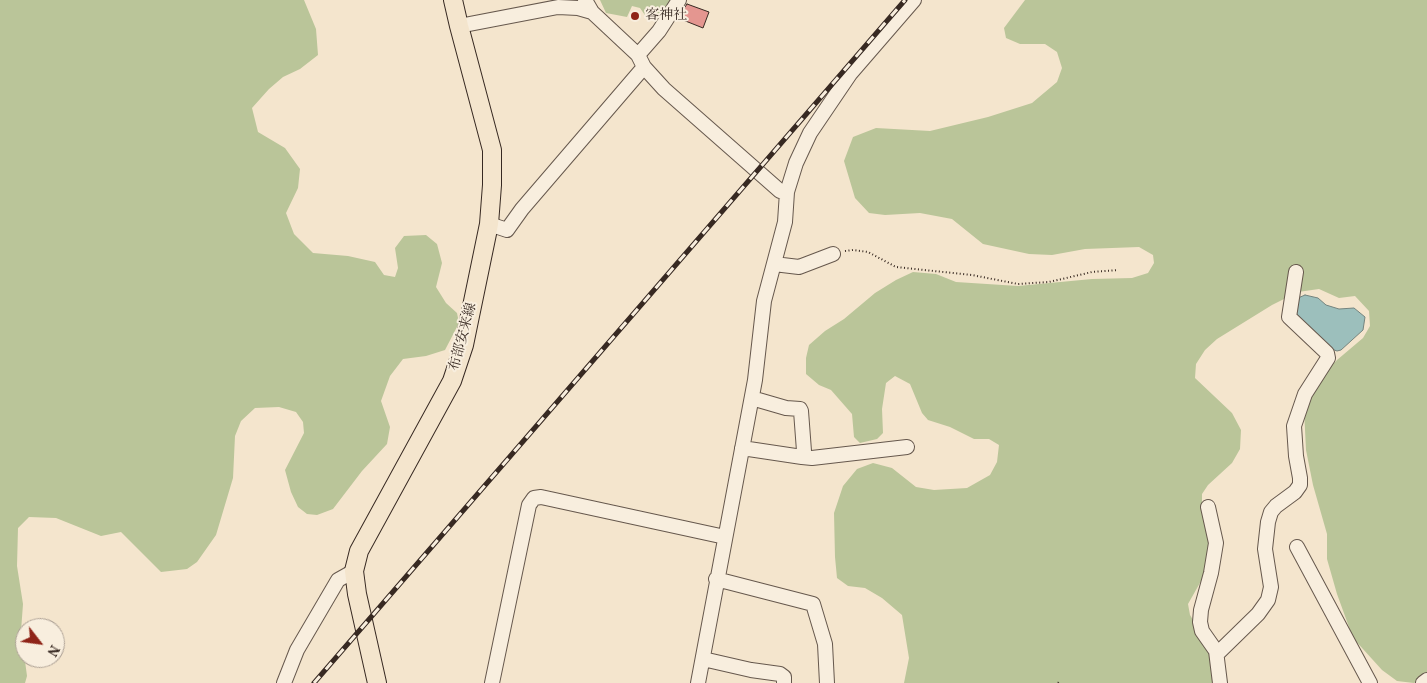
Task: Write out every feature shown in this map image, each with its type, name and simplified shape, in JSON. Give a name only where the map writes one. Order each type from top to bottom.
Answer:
[{"type":"main road","name":"布部安来線","points":[[377,683],[357,594],[354,571],[359,550],[452,381],[464,345],[489,224],[492,150],[453,0]]},
{"type":"street","points":[[489,224],[507,230],[641,61],[679,0]]},
{"type":"street","points":[[698,683],[716,579],[755,380],[764,301],[785,222],[787,192],[796,163],[810,133],[850,74],[914,0]]},
{"type":"street","points":[[459,26],[558,7],[578,8],[589,6],[641,61],[664,90],[780,190],[787,192]]},
{"type":"street","points":[[774,264],[799,267],[833,254]]},
{"type":"street","points":[[1217,654],[1258,614],[1268,600],[1271,587],[1266,558],[1268,522],[1271,512],[1276,506],[1300,485],[1294,426],[1305,394],[1328,358],[1327,353],[1289,318],[1296,272]]},
{"type":"street","points":[[755,399],[786,408],[800,409],[805,457]]},
{"type":"street","points":[[742,448],[805,457],[907,446]]},
{"type":"street","points":[[492,683],[529,505],[534,498],[541,497],[725,537]]},
{"type":"street","points":[[1208,506],[1216,543],[1200,622],[1202,631],[1217,654],[1220,683]]},
{"type":"street","points":[[1297,547],[1370,683]]},
{"type":"street","points":[[284,683],[297,650],[338,580],[354,571]]},
{"type":"street","points":[[716,579],[813,604],[825,644],[827,683]]},
{"type":"street","points":[[703,658],[732,666],[780,674],[784,676],[784,683]]},
{"type":"street","points":[[1423,683],[1427,680]]},
{"type":"path","points":[[833,254],[853,250],[864,251],[896,267],[972,275],[1018,284],[1049,282],[1092,272],[1118,270]]},
{"type":"green space","points":[[0,0],[304,0],[316,29],[318,55],[300,69],[283,77],[252,108],[258,132],[285,148],[300,169],[298,188],[286,213],[294,234],[313,253],[348,256],[375,262],[384,275],[395,277],[398,268],[395,248],[404,236],[426,235],[437,244],[442,263],[436,287],[446,303],[457,313],[459,323],[445,350],[426,356],[403,359],[390,376],[381,401],[390,427],[387,444],[362,471],[333,509],[317,515],[307,514],[298,507],[291,492],[285,470],[304,433],[303,422],[296,412],[279,407],[255,408],[241,421],[235,436],[233,478],[216,535],[197,562],[187,569],[161,572],[121,532],[101,536],[56,518],[29,517],[18,528],[17,566],[23,604],[22,618],[15,618],[15,668],[26,668],[27,676],[25,683],[0,683]]},
{"type":"green space","points":[[600,0],[670,0],[671,2],[658,24],[652,20],[649,21],[640,8],[632,6],[627,17],[606,13]]},
{"type":"green space","points":[[1025,0],[1427,0],[1427,675],[1424,678],[1414,683],[1397,681],[1382,670],[1353,638],[1327,559],[1327,534],[1313,485],[1306,450],[1304,409],[1318,379],[1363,338],[1370,326],[1369,311],[1355,296],[1339,298],[1319,289],[1298,292],[1272,305],[1217,339],[1205,350],[1196,364],[1195,378],[1232,413],[1241,430],[1240,449],[1232,463],[1208,485],[1202,494],[1202,513],[1209,536],[1205,574],[1188,604],[1190,615],[1214,654],[1218,683],[904,683],[909,658],[902,615],[882,598],[865,588],[848,586],[837,578],[834,513],[843,486],[857,469],[873,463],[892,468],[916,487],[934,490],[967,488],[990,475],[997,462],[999,445],[989,439],[974,439],[950,427],[928,420],[922,413],[910,384],[895,376],[886,383],[882,409],[883,433],[877,439],[860,443],[854,437],[852,414],[831,390],[819,385],[806,374],[806,358],[809,345],[875,293],[913,272],[936,274],[956,282],[1018,286],[1092,279],[1132,278],[1148,273],[1154,263],[1153,255],[1139,247],[1085,249],[1052,255],[1029,254],[983,244],[952,219],[920,213],[885,215],[869,213],[855,198],[844,161],[853,137],[876,128],[930,131],[988,117],[1032,103],[1057,82],[1062,68],[1057,52],[1045,44],[1020,44],[1006,38],[1004,28]]},
{"type":"water","points":[[1305,295],[1318,298],[1326,305],[1339,309],[1354,308],[1365,317],[1363,330],[1341,350],[1337,351],[1329,348],[1295,314],[1298,298]]},
{"type":"building","points":[[687,4],[709,12],[703,28],[678,18]]},
{"type":"railway","points":[[314,683],[905,0]]},
{"type":"place","name":"客神社","points":[[635,16]]}]
